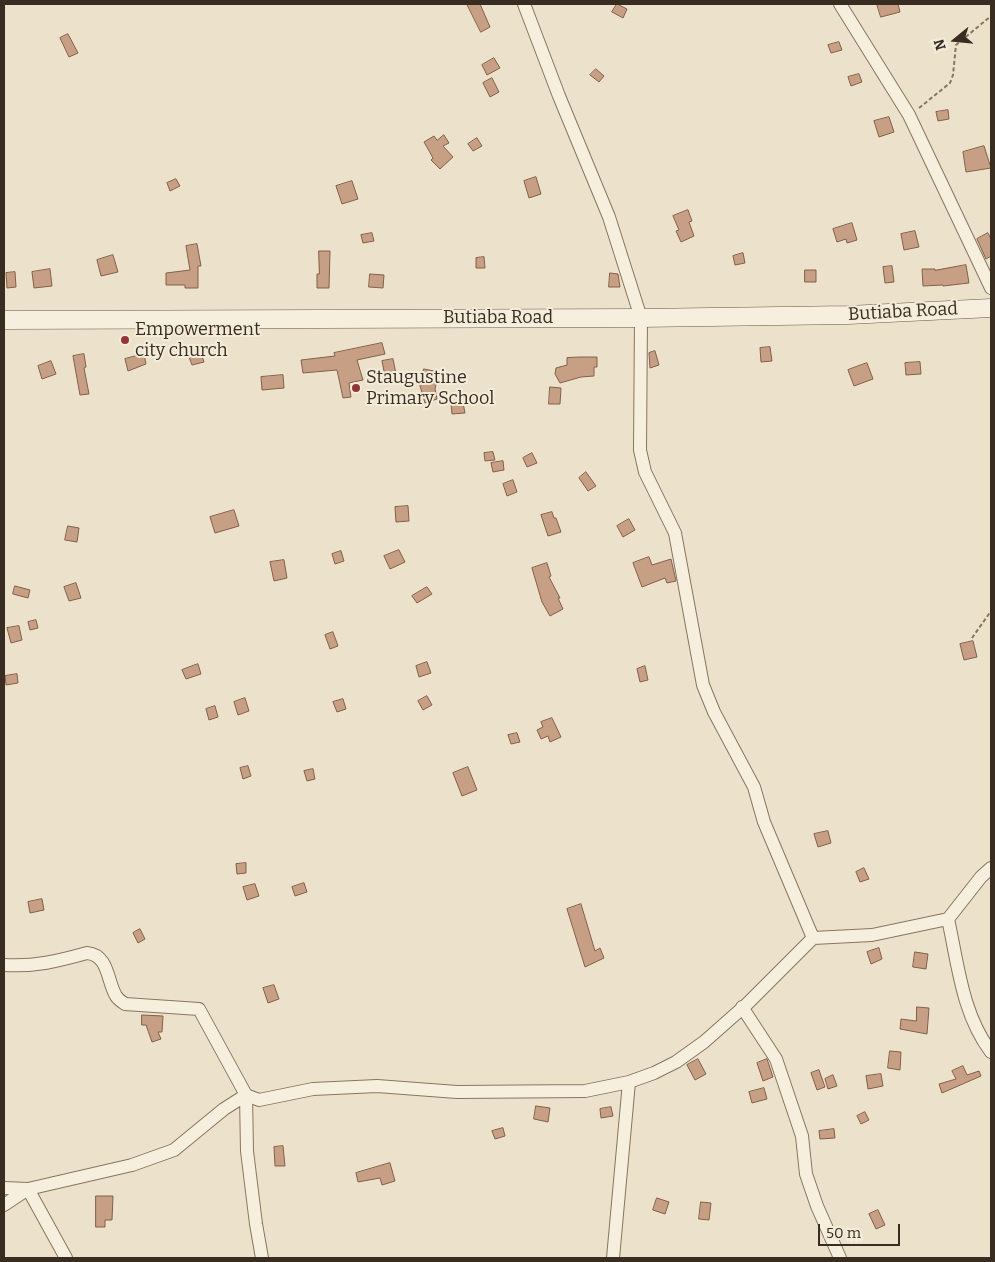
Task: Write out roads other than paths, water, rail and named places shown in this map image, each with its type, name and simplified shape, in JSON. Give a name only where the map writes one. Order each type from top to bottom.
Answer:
[{"type":"main road","name":"Butiaba Road","points":[[4,320],[641,318],[848,315],[991,308]]},
{"type":"street","points":[[524,4],[559,96],[609,217],[641,318],[640,450],[645,472],[675,533],[703,685],[714,712],[754,788],[764,822],[813,938]]},
{"type":"street","points":[[840,4],[909,115],[991,288]]},
{"type":"street","points":[[246,1095],[259,1100],[314,1089],[377,1086],[458,1092],[585,1091],[629,1082],[654,1073],[676,1062],[704,1042],[762,990],[813,938],[872,935],[948,919],[981,877],[991,868]]},
{"type":"street","points":[[948,919],[966,1006],[991,1052]]},
{"type":"street","points":[[4,965],[26,966],[47,964],[93,954],[101,958],[116,997],[125,1004],[199,1009],[246,1095],[247,1151],[262,1258]]},
{"type":"street","points":[[742,1007],[776,1058],[802,1136],[806,1174],[824,1223],[840,1258]]},
{"type":"street","points":[[613,1258],[629,1082]]},
{"type":"street","points":[[4,1188],[28,1189],[132,1164],[174,1150],[246,1095]]},
{"type":"street","points":[[4,1205],[28,1189]]},
{"type":"street","points":[[28,1189],[66,1258]]},
{"type":"place","name":"Empowerment city church","points":[[125,340]]},
{"type":"place","name":"Staugustine Primary School","points":[[356,388]]}]
